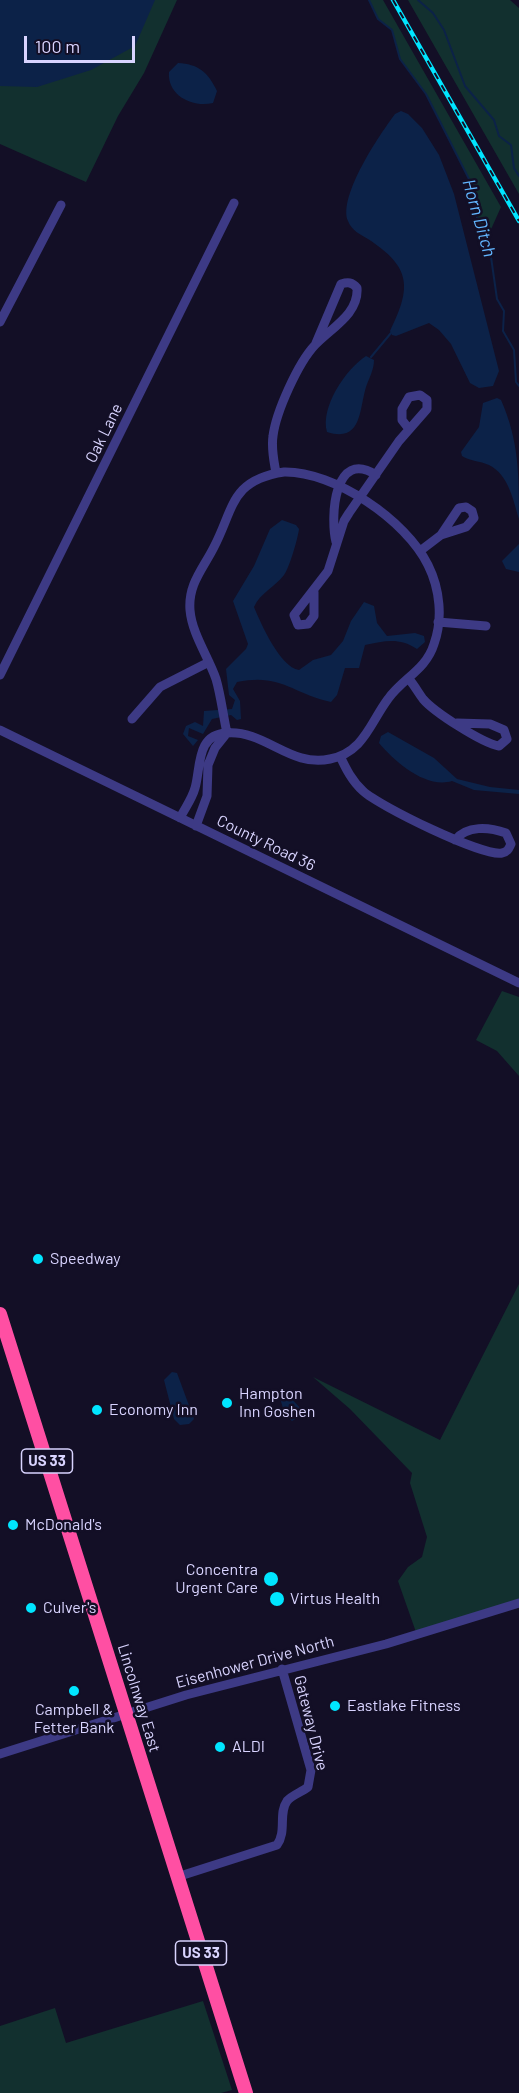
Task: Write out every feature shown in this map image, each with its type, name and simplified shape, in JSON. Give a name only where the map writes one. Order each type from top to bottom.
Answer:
[{"type":"highway","name":"Lincolnway East","points":[[0,1314],[246,2093]]},
{"type":"street","name":"Oak Lane","points":[[0,675],[234,203]]},
{"type":"street","points":[[1,317],[61,205]]},
{"type":"street","points":[[276,473],[272,446],[276,422],[301,366],[316,343],[341,284],[354,284],[357,288],[356,302],[329,335],[316,343]]},
{"type":"street","points":[[314,592],[333,561],[344,521],[409,429]]},
{"type":"street","points":[[336,544],[333,527],[339,486],[353,470],[366,470],[376,475]]},
{"type":"street","points":[[180,818],[195,788],[197,763],[202,749],[215,735],[227,732],[249,734],[304,759],[320,761],[340,756],[363,741],[386,701],[430,655],[438,622],[438,592],[428,564],[420,551],[394,523],[339,486],[301,473],[276,473],[250,484],[227,512],[214,547],[194,581],[191,614],[220,693],[227,732],[215,748],[208,765],[207,796],[196,826]]},
{"type":"street","points":[[420,551],[441,535]]},
{"type":"street","points":[[438,622],[486,627]]},
{"type":"street","points":[[132,719],[160,687],[209,662]]},
{"type":"street","points":[[409,679],[423,699],[457,723],[488,744],[499,746],[507,739],[504,730],[490,724],[457,723]]},
{"type":"street","name":"County Road 36","points":[[0,730],[519,983]]},
{"type":"street","points":[[340,756],[351,777],[365,793],[455,840],[472,848],[501,854],[508,850],[511,844],[506,833],[479,829],[466,831],[455,840]]},
{"type":"street","name":"Eisenhower Drive North","points":[[0,1754],[126,1714],[282,1669],[386,1644],[519,1603]]},
{"type":"street","name":"Gateway Drive","points":[[177,1877],[277,1845],[283,1835],[285,1805],[288,1800],[308,1786],[311,1770],[282,1669]]},
{"type":"green space","points":[[0,0],[177,0],[144,73],[118,116],[86,182],[0,144]]},
{"type":"green space","points":[[369,0],[383,0],[501,207],[488,236],[478,224],[472,185],[426,94],[400,59],[392,31],[378,19]]},
{"type":"green space","points":[[408,0],[510,0],[519,8],[519,194]]},
{"type":"green space","points":[[502,991],[519,997],[519,1076],[497,1051],[476,1040]]},
{"type":"green space","points":[[519,1284],[519,1603],[417,1635],[398,1581],[408,1567],[422,1557],[427,1537],[410,1483],[412,1473],[350,1409],[313,1377],[440,1440]]},
{"type":"green space","points":[[203,2001],[232,2090],[221,2093],[0,2093],[0,2026],[55,2008],[66,2043]]},
{"type":"water","points":[[0,0],[155,0],[135,46],[91,70],[37,87],[0,86]]},
{"type":"water","points":[[178,63],[197,67],[206,74],[217,91],[213,103],[197,104],[182,98],[177,93],[169,80],[169,72]]},
{"type":"water","points":[[401,111],[408,114],[422,128],[439,155],[454,194],[499,371],[493,386],[479,388],[470,383],[451,344],[439,330],[429,323],[396,336],[392,335],[390,331],[402,302],[404,290],[400,269],[382,249],[356,232],[348,221],[349,197],[362,166],[388,123],[395,114]]},
{"type":"water","points":[[366,356],[374,360],[374,364],[357,422],[347,433],[327,432],[327,411],[336,390],[350,370]]},
{"type":"water","points":[[497,398],[501,400],[507,415],[515,444],[519,519],[506,481],[496,469],[468,459],[462,456],[461,452],[479,427],[483,403]]},
{"type":"water","points":[[282,520],[296,525],[299,529],[293,553],[284,575],[254,607],[272,644],[292,667],[299,670],[313,660],[331,655],[343,641],[351,621],[364,602],[374,606],[377,623],[387,636],[415,633],[424,636],[425,642],[417,649],[398,641],[365,645],[359,668],[345,668],[337,695],[331,702],[276,682],[252,680],[237,682],[233,689],[240,701],[241,719],[237,720],[231,715],[212,719],[203,734],[189,728],[188,736],[198,740],[193,746],[183,734],[186,726],[195,722],[203,726],[204,711],[232,709],[235,700],[229,695],[226,669],[246,649],[248,644],[233,601],[254,566],[270,529]]},
{"type":"water","points":[[519,544],[519,572],[506,569],[502,561]]},
{"type":"water","points":[[388,732],[434,758],[457,779],[490,787],[519,790],[519,794],[474,790],[452,781],[432,781],[422,778],[402,765],[379,743],[381,736]]},
{"type":"water","points":[[172,1372],[177,1373],[194,1419],[189,1424],[180,1425],[174,1419],[164,1380]]},
{"type":"water","points":[[285,1391],[300,1408],[299,1417],[292,1421],[285,1415],[280,1398]]},
{"type":"waterway","name":"Horn Ditch","points":[[369,0],[378,19],[392,30],[400,59],[426,94],[472,185],[478,224],[488,236],[497,299],[504,311],[503,331],[514,350],[516,382],[519,386]]},
{"type":"waterway","points":[[418,0],[433,13],[444,30],[465,86],[494,120],[499,136],[511,145],[514,168],[519,176]]},
{"type":"waterway","points":[[371,357],[391,333]]},
{"type":"railway","points":[[393,0],[519,221]]},
{"type":"place","name":"Speedway","points":[[38,1259]]},
{"type":"place","name":"Hampton Inn Goshen","points":[[227,1403]]},
{"type":"place","name":"Economy Inn","points":[[97,1410]]},
{"type":"place","name":"McDonald's","points":[[13,1525]]},
{"type":"place","name":"Concentra Urgent Care","points":[[271,1579]]},
{"type":"place","name":"Virtus Health","points":[[277,1599]]},
{"type":"place","name":"Culver's","points":[[31,1608]]},
{"type":"place","name":"Campbell & Fetter Bank","points":[[74,1691]]},
{"type":"place","name":"Eastlake Fitness","points":[[335,1706]]},
{"type":"place","name":"ALDI","points":[[220,1747]]}]
